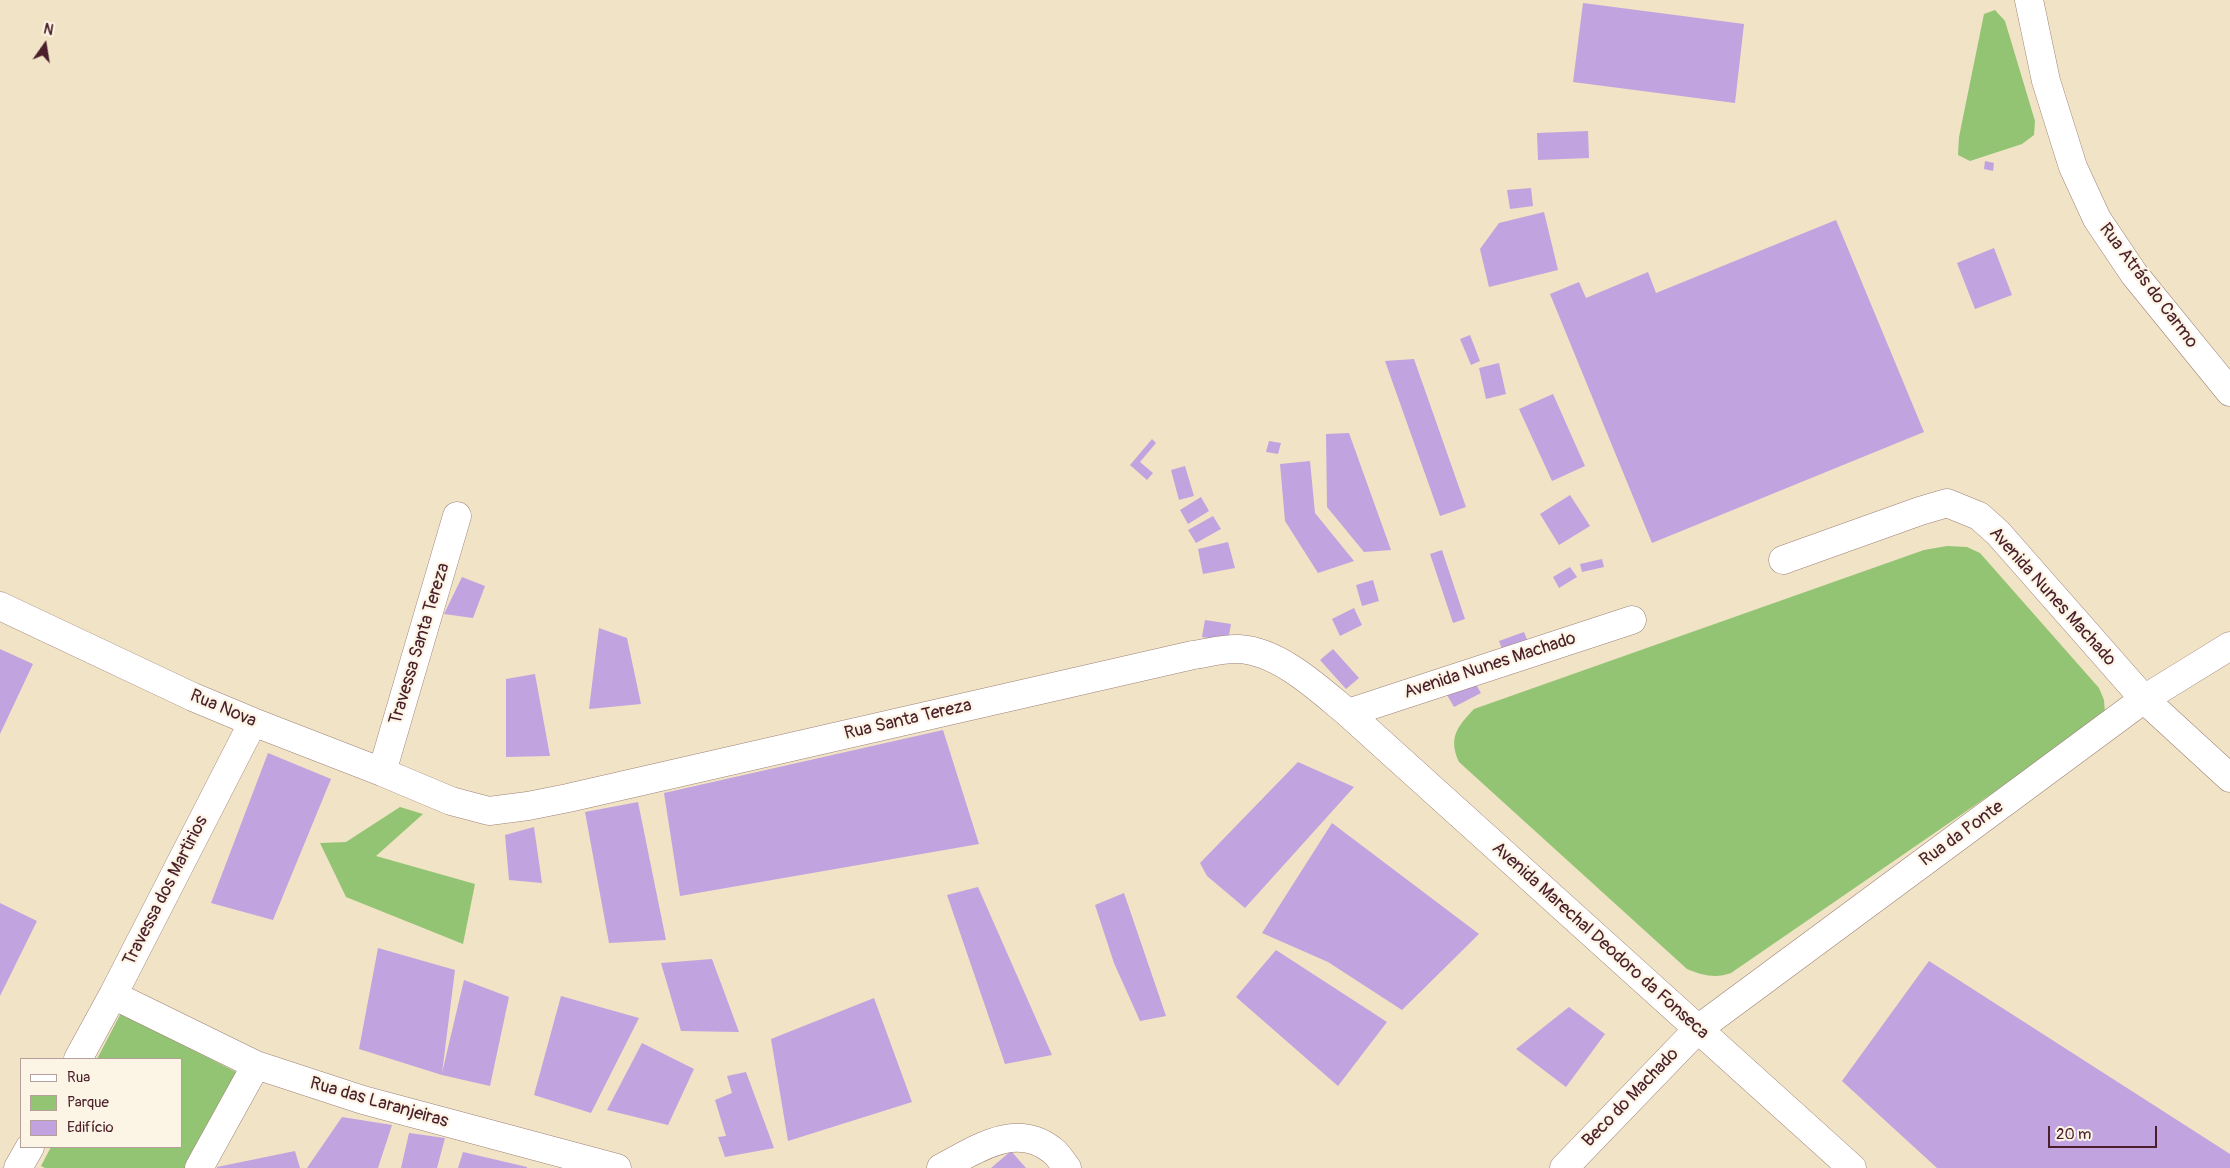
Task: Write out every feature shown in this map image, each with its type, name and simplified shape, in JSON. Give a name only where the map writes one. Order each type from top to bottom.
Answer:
[{"type":"street","name":"Rua Atrás do Carmo","points":[[2029,0],[2046,81],[2073,166],[2097,219],[2134,274],[2230,392]]},
{"type":"street","name":"Avenida Nunes Machado","points":[[1783,560],[1947,503],[1979,516],[1998,533],[2144,700],[2230,778]]},
{"type":"street","name":"Travessa Santa Tereza","points":[[382,772],[457,516]]},
{"type":"street","name":"Rua Nova","points":[[0,606],[253,722],[451,801]]},
{"type":"street","name":"Avenida Nunes Machado","points":[[1348,713],[1632,620]]},
{"type":"street","name":"Rua da Ponte","points":[[1698,1029],[2144,700],[2230,646]]},
{"type":"street","name":"Rua Santa Tereza","points":[[451,801],[489,811],[528,806],[1222,650],[1239,649],[1272,658],[1310,681],[1348,713]]},
{"type":"street","name":"Avenida Marechal Deodoro da Fonseca","points":[[1348,713],[1852,1168]]},
{"type":"street","name":"Travessa dos Martirios","points":[[79,1058],[113,995],[253,722]]},
{"type":"street","name":"Rua das Laranjeiras","points":[[113,995],[256,1065],[363,1100],[617,1168]]},
{"type":"street","name":"Beco do Machado","points":[[1564,1168],[1698,1029]]},
{"type":"street","points":[[199,1168],[256,1065]]},
{"type":"street","points":[[941,1168],[1000,1139],[1022,1136],[1037,1141],[1053,1150],[1067,1168]]},
{"type":"street","points":[[18,1168],[29,1148]]},
{"type":"green space","points":[[1995,10],[2005,21],[2035,121],[2034,135],[2022,144],[1970,161],[1958,155],[1959,137],[1984,14]]},
{"type":"green space","points":[[1947,546],[1967,547],[1980,553],[2099,688],[2104,700],[2105,713],[2093,724],[1731,973],[1709,976],[1687,969],[1459,762],[1454,739],[1459,727],[1474,709],[1924,550]]},
{"type":"green space","points":[[400,807],[423,814],[376,856],[475,884],[463,944],[346,897],[320,843],[346,842]]},
{"type":"green space","points":[[121,1013],[238,1073],[186,1168],[45,1168],[41,1166],[50,1148],[182,1148],[182,1058],[98,1058]]},
{"type":"building","points":[[1583,3],[1744,24],[1735,103],[1573,82]]},
{"type":"building","points":[[1588,131],[1589,158],[1538,160],[1537,133]]},
{"type":"building","points":[[1985,161],[1994,163],[1993,171],[1984,169]]},
{"type":"building","points":[[1531,188],[1533,206],[1510,209],[1507,190]]},
{"type":"building","points":[[1544,212],[1558,270],[1489,287],[1480,249],[1499,223]]},
{"type":"building","points":[[1836,220],[1924,432],[1652,543],[1550,294],[1579,282],[1586,298],[1648,272],[1656,293]]},
{"type":"building","points":[[1994,248],[2012,295],[1975,309],[1957,263]]},
{"type":"building","points":[[1470,335],[1480,361],[1471,365],[1460,339]]},
{"type":"building","points":[[1414,359],[1466,507],[1440,516],[1385,361]]},
{"type":"building","points":[[1499,363],[1506,394],[1486,399],[1479,368]]},
{"type":"building","points":[[1553,394],[1585,466],[1552,481],[1519,409]]},
{"type":"building","points":[[1349,433],[1391,550],[1364,552],[1327,507],[1326,434]]},
{"type":"building","points":[[1152,439],[1156,443],[1140,462],[1153,473],[1147,480],[1130,465]]},
{"type":"building","points":[[1269,441],[1281,443],[1278,454],[1266,452]]},
{"type":"building","points":[[1310,461],[1315,513],[1354,561],[1318,573],[1285,521],[1280,464]]},
{"type":"building","points":[[1185,466],[1194,496],[1179,500],[1171,470]]},
{"type":"building","points":[[1570,495],[1590,526],[1559,545],[1540,514]]},
{"type":"building","points":[[1201,497],[1209,511],[1188,524],[1180,510]]},
{"type":"building","points":[[1213,516],[1221,529],[1196,543],[1188,530]]},
{"type":"building","points":[[1228,542],[1235,568],[1203,574],[1198,549]]},
{"type":"building","points":[[1442,550],[1465,619],[1453,623],[1430,554]]},
{"type":"building","points":[[1602,559],[1604,567],[1582,572],[1580,564]]},
{"type":"building","points":[[1570,567],[1577,577],[1559,588],[1553,577]]},
{"type":"building","points":[[462,577],[485,586],[473,618],[444,614]]},
{"type":"building","points":[[1373,580],[1379,601],[1362,606],[1356,585]]},
{"type":"building","points":[[1354,608],[1362,625],[1340,636],[1332,619]]},
{"type":"building","points":[[1205,620],[1231,624],[1228,641],[1202,637]]},
{"type":"building","points":[[599,628],[627,638],[641,704],[589,709]]},
{"type":"building","points":[[1524,632],[1530,647],[1505,657],[1499,641]]},
{"type":"building","points":[[0,649],[33,664],[0,734]]},
{"type":"building","points":[[1333,649],[1359,678],[1346,689],[1320,660]]},
{"type":"building","points":[[535,674],[550,756],[506,757],[506,679]]},
{"type":"building","points":[[1474,681],[1481,693],[1454,707],[1447,695]]},
{"type":"building","points":[[943,730],[979,844],[680,896],[664,793]]},
{"type":"building","points":[[268,753],[331,779],[273,920],[211,903]]},
{"type":"building","points":[[1298,762],[1354,787],[1245,908],[1207,876],[1200,863]]},
{"type":"building","points":[[638,802],[666,940],[609,943],[585,812]]},
{"type":"building","points":[[1332,823],[1479,934],[1402,1010],[1328,962],[1262,933]]},
{"type":"building","points":[[534,827],[542,883],[509,880],[505,835]]},
{"type":"building","points":[[978,887],[1052,1055],[1005,1064],[947,895]]},
{"type":"building","points":[[1124,893],[1166,1016],[1140,1021],[1114,963],[1095,905]]},
{"type":"building","points":[[0,903],[37,921],[0,996]]},
{"type":"building","points":[[378,948],[455,970],[442,1073],[464,980],[509,997],[490,1086],[442,1075],[359,1049]]},
{"type":"building","points":[[1276,950],[1387,1022],[1338,1086],[1236,997]]},
{"type":"building","points":[[712,959],[739,1032],[681,1031],[661,963]]},
{"type":"building","points":[[1929,961],[2230,1154],[2230,1168],[1937,1168],[1842,1081]]},
{"type":"building","points":[[561,996],[639,1018],[591,1113],[534,1095]]},
{"type":"building","points":[[874,998],[912,1102],[788,1141],[771,1039]]},
{"type":"building","points":[[1569,1007],[1605,1034],[1566,1087],[1516,1049]]},
{"type":"building","points":[[642,1043],[694,1069],[668,1125],[607,1110]]},
{"type":"building","points":[[746,1072],[774,1148],[725,1157],[718,1137],[726,1136],[715,1100],[732,1093],[727,1076]]},
{"type":"building","points":[[342,1117],[392,1125],[378,1168],[307,1168]]},
{"type":"building","points":[[409,1133],[445,1138],[437,1168],[401,1168]]},
{"type":"building","points":[[295,1151],[300,1168],[217,1168],[217,1167]]},
{"type":"building","points":[[1011,1151],[1026,1168],[991,1168]]},
{"type":"building","points":[[463,1152],[527,1167],[527,1168],[458,1168]]}]
